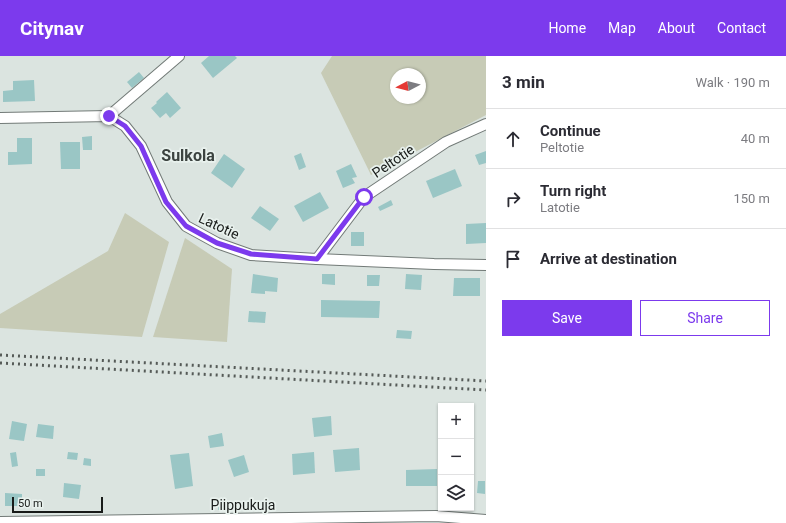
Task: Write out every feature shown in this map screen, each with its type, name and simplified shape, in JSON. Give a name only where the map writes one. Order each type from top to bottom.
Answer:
[{"type":"street","points":[[0,118],[109,116],[179,56]]},
{"type":"street","name":"Latotie","points":[[109,116],[125,126],[141,146],[166,202],[186,226],[217,243],[251,254],[317,259],[486,265]]},
{"type":"street","name":"Peltotie","points":[[317,259],[364,197],[446,142],[486,124]]},
{"type":"street","name":"Piippukuja","points":[[0,522],[313,521],[436,516],[485,521]]},
{"type":"green space","points":[[332,56],[486,56],[486,115],[371,175],[321,73]]},
{"type":"green space","points":[[125,213],[169,242],[142,337],[0,328],[0,314],[108,251]]},
{"type":"green space","points":[[185,238],[232,269],[227,342],[153,337]]},
{"type":"building","points":[[209,56],[235,56],[237,58],[213,78],[201,63]]},
{"type":"building","points":[[139,72],[144,78],[132,88],[127,82]]},
{"type":"building","points":[[34,80],[35,101],[3,102],[3,91],[13,90],[13,81]]},
{"type":"building","points":[[167,92],[181,108],[170,118],[166,113],[160,118],[151,108]]},
{"type":"building","points":[[92,136],[92,150],[83,150],[82,137]]},
{"type":"building","points":[[17,138],[32,138],[32,164],[8,165],[8,152],[17,152]]},
{"type":"building","points":[[60,142],[80,142],[80,169],[61,169]]},
{"type":"building","points":[[486,151],[486,163],[479,165],[475,155]]},
{"type":"building","points":[[301,153],[306,167],[299,170],[294,156]]},
{"type":"building","points":[[224,154],[245,169],[232,188],[211,173]]},
{"type":"building","points":[[351,164],[357,177],[352,178],[355,183],[343,188],[336,171]]},
{"type":"building","points":[[455,169],[462,186],[433,198],[426,181]]},
{"type":"building","points":[[320,192],[329,208],[303,222],[294,206]]},
{"type":"building","points":[[391,200],[393,205],[380,211],[378,207]]},
{"type":"building","points":[[260,206],[279,219],[270,231],[251,218]]},
{"type":"building","points":[[486,223],[486,243],[466,244],[466,224]]},
{"type":"building","points":[[351,232],[364,232],[364,246],[351,246]]},
{"type":"building","points":[[253,274],[278,278],[277,292],[265,291],[265,294],[251,293]]},
{"type":"building","points":[[322,274],[335,274],[335,285],[322,284]]},
{"type":"building","points":[[406,274],[422,275],[421,290],[405,289]]},
{"type":"building","points":[[367,275],[380,275],[379,286],[367,286]]},
{"type":"building","points":[[454,278],[480,278],[480,296],[453,296]]},
{"type":"building","points":[[321,300],[380,301],[379,318],[321,317]]},
{"type":"building","points":[[249,311],[266,312],[265,323],[248,322]]},
{"type":"building","points":[[397,330],[412,331],[411,339],[396,338]]},
{"type":"building","points":[[331,416],[332,435],[314,437],[312,418]]},
{"type":"building","points":[[12,421],[27,424],[24,441],[9,439]]},
{"type":"building","points":[[38,424],[54,426],[53,439],[36,437]]},
{"type":"building","points":[[222,433],[224,446],[210,448],[208,436]]},
{"type":"building","points":[[359,448],[360,470],[335,472],[333,450]]},
{"type":"building","points":[[16,452],[18,466],[12,467],[10,453]]},
{"type":"building","points":[[68,452],[78,453],[77,460],[67,459]]},
{"type":"building","points":[[314,452],[315,473],[293,475],[292,454]]},
{"type":"building","points":[[189,453],[193,486],[175,489],[170,455]]},
{"type":"building","points":[[244,455],[249,472],[234,477],[228,460]]},
{"type":"building","points":[[84,458],[91,459],[91,466],[83,465]]},
{"type":"building","points":[[36,469],[45,469],[45,476],[36,476]]},
{"type":"building","points":[[437,469],[437,486],[406,486],[406,470]]},
{"type":"building","points":[[478,481],[485,481],[485,494],[477,493]]},
{"type":"building","points":[[64,483],[81,485],[79,499],[63,497]]},
{"type":"building","points":[[5,493],[22,494],[22,506],[5,506]]},
{"type":"building","points":[[218,504],[232,504],[232,510],[218,510]]},
{"type":"railway","points":[[0,355],[486,381]]},
{"type":"railway","points":[[0,363],[486,390]]},
{"type":"district","name":"Sulkola","points":[[188,155]]},
{"type":"route","points":[[109,116],[125,126],[141,146],[166,202],[186,226],[217,243],[251,254],[317,259],[364,197]]}]
